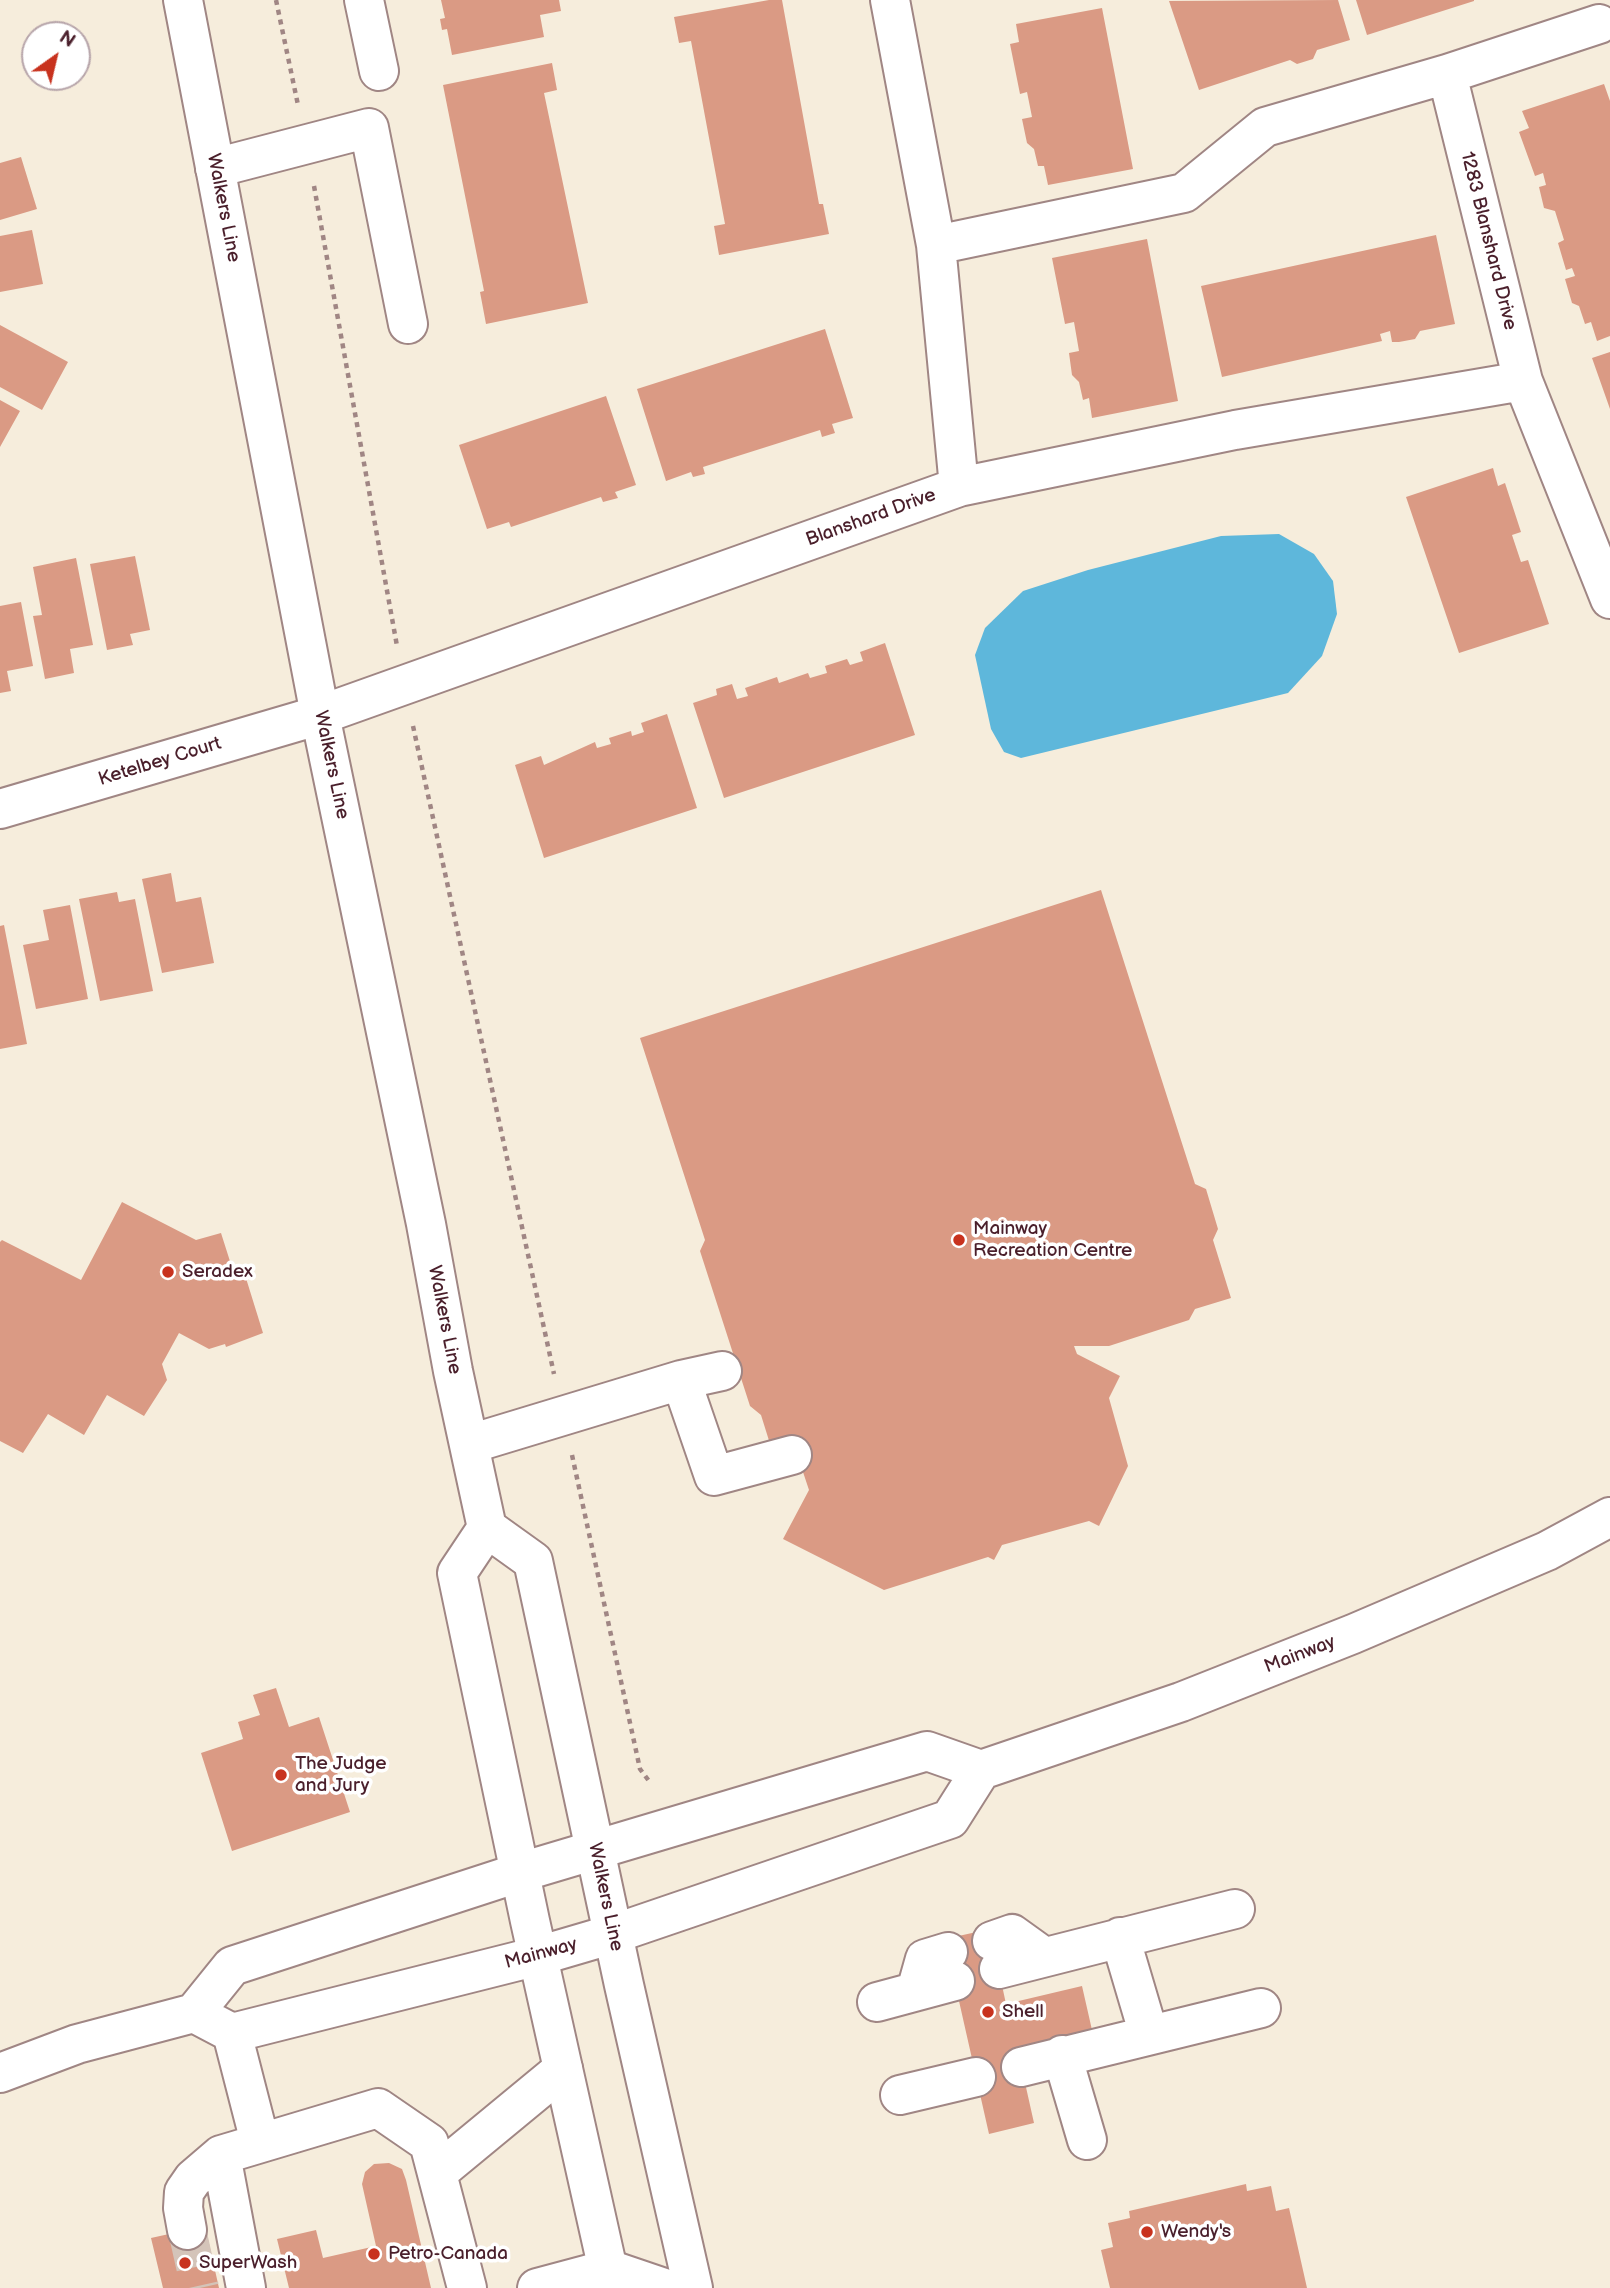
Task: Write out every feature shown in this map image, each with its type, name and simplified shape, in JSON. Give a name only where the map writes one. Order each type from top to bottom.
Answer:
[{"type":"street","name":"Walkers Line","points":[[183,0],[320,715],[487,1528],[533,1561],[693,2288]]},
{"type":"street","points":[[364,0],[379,71]]},
{"type":"street","name":"Blanshard Drive","points":[[320,715],[958,486],[936,245],[890,0]]},
{"type":"street","points":[[936,245],[1184,193],[1265,127],[1447,74],[1599,23]]},
{"type":"street","name":"1283 Blanshard Drive","points":[[1447,74],[1523,381],[1610,599]]},
{"type":"street","points":[[215,168],[369,128],[408,324]]},
{"type":"street","points":[[958,486],[1235,430],[1523,381]]},
{"type":"street","name":"Ketelbey Court","points":[[0,809],[320,715]]},
{"type":"street","points":[[470,1444],[681,1380],[722,1371]]},
{"type":"street","points":[[681,1380],[714,1476],[792,1455]]},
{"type":"street","name":"Mainway","points":[[232,2034],[538,1956],[613,1934],[950,1819],[981,1770],[1181,1702],[1353,1634],[1547,1551],[1610,1517]]},
{"type":"street","points":[[487,1528],[457,1573],[610,2278]]},
{"type":"street","points":[[0,2073],[77,2044],[194,2012],[232,1966],[521,1872],[927,1751],[981,1770]]},
{"type":"street","points":[[995,1955],[1044,1956],[1235,1909]]},
{"type":"street","points":[[1120,1937],[1149,2035]]},
{"type":"street","points":[[877,2001],[916,1991],[925,1959],[951,1966]]},
{"type":"street","points":[[1021,2067],[1261,2008]]},
{"type":"street","points":[[194,2012],[232,2034],[260,2142]]},
{"type":"street","points":[[1062,2055],[1087,2140]]},
{"type":"street","points":[[437,2173],[564,2069]]},
{"type":"street","points":[[900,2095],[976,2077]]},
{"type":"street","points":[[187,2230],[183,2208],[184,2193],[193,2179],[221,2155],[377,2108],[429,2143],[467,2288]]},
{"type":"street","points":[[221,2155],[246,2288]]},
{"type":"street","points":[[537,2288],[610,2278],[664,2288]]},
{"type":"path","points":[[276,0],[306,144],[404,685],[640,1769],[649,1781]]},
{"type":"water","points":[[1279,534],[1314,554],[1333,581],[1337,614],[1322,656],[1288,693],[1021,758],[1004,752],[991,729],[975,655],[985,628],[1023,591],[1088,570],[1221,536]]},
{"type":"building","points":[[441,0],[559,0],[561,11],[540,15],[544,37],[452,55],[447,29],[442,30],[440,19],[445,18]]},
{"type":"building","points":[[782,0],[819,204],[823,204],[829,234],[719,255],[714,226],[725,224],[691,41],[679,43],[674,17]]},
{"type":"building","points":[[1338,0],[1350,40],[1317,50],[1313,59],[1297,64],[1290,60],[1199,90],[1169,1]]},
{"type":"building","points":[[1356,0],[1474,0],[1474,1],[1367,35]]},
{"type":"building","points":[[1102,8],[1133,169],[1048,185],[1044,166],[1038,166],[1034,149],[1027,143],[1022,119],[1032,117],[1027,92],[1020,94],[1010,44],[1019,42],[1016,24]]},
{"type":"building","points":[[552,63],[557,90],[544,93],[588,303],[486,324],[480,292],[484,291],[443,85]]},
{"type":"building","points":[[1604,84],[1610,101],[1610,336],[1597,341],[1591,322],[1585,324],[1579,306],[1572,303],[1565,279],[1575,276],[1572,268],[1566,270],[1558,243],[1564,240],[1555,211],[1544,208],[1539,187],[1546,185],[1543,173],[1535,176],[1519,132],[1529,128],[1522,111]]},
{"type":"building","points":[[21,157],[37,209],[0,220],[0,163]]},
{"type":"building","points":[[32,230],[43,284],[0,292],[0,236]]},
{"type":"building","points":[[1436,235],[1455,324],[1420,331],[1415,339],[1399,342],[1392,342],[1390,331],[1380,334],[1382,341],[1222,377],[1201,286]]},
{"type":"building","points":[[1147,239],[1178,401],[1092,418],[1089,398],[1083,400],[1079,382],[1072,375],[1069,353],[1079,351],[1074,322],[1065,324],[1052,258]]},
{"type":"building","points":[[0,325],[68,362],[42,410],[0,387]]},
{"type":"building","points":[[825,329],[853,418],[832,424],[835,433],[822,437],[820,430],[703,467],[705,474],[693,477],[691,472],[666,481],[637,389]]},
{"type":"building","points":[[1610,352],[1610,409],[1592,358]]},
{"type":"building","points":[[606,396],[636,485],[615,492],[618,498],[603,502],[601,497],[511,527],[509,522],[487,529],[459,445]]},
{"type":"building","points":[[0,400],[20,411],[0,447]]},
{"type":"building","points":[[1493,468],[1498,486],[1505,483],[1521,532],[1512,535],[1521,562],[1528,560],[1549,624],[1459,653],[1406,497]]},
{"type":"building","points":[[135,556],[150,630],[130,634],[133,645],[107,650],[90,564]]},
{"type":"building","points":[[76,558],[93,645],[70,649],[74,673],[45,679],[33,616],[42,615],[33,567]]},
{"type":"building","points":[[21,602],[33,666],[7,671],[11,691],[0,693],[0,606]]},
{"type":"building","points":[[885,643],[915,735],[724,798],[693,703],[717,695],[716,689],[732,684],[737,699],[748,696],[745,688],[777,677],[779,683],[808,673],[810,678],[827,673],[825,666],[847,659],[850,665],[863,661],[860,652]]},
{"type":"building","points":[[667,714],[697,808],[544,858],[515,765],[541,756],[544,765],[595,742],[597,748],[611,744],[609,738],[631,731],[632,736],[644,732],[641,723]]},
{"type":"building","points":[[171,873],[176,902],[201,897],[214,963],[162,973],[142,879]]},
{"type":"building","name":"Mainway Recreation Centre","points":[[1101,890],[1195,1184],[1206,1189],[1218,1229],[1213,1240],[1231,1298],[1195,1309],[1189,1320],[1109,1346],[1074,1346],[1077,1354],[1120,1376],[1109,1398],[1128,1466],[1099,1526],[1089,1521],[1002,1545],[994,1560],[988,1557],[884,1590],[783,1539],[809,1490],[792,1439],[771,1447],[761,1415],[750,1406],[700,1251],[705,1240],[640,1038]]},
{"type":"building","points":[[117,892],[119,902],[135,899],[153,991],[100,1001],[79,899]]},
{"type":"building","points":[[70,905],[88,999],[36,1009],[23,945],[49,940],[43,910]]},
{"type":"building","points":[[4,925],[27,1044],[0,1049],[0,926]]},
{"type":"building","points":[[122,1202],[196,1240],[221,1233],[235,1277],[245,1275],[263,1333],[226,1347],[225,1344],[209,1349],[179,1333],[162,1364],[167,1380],[144,1416],[107,1395],[84,1435],[48,1414],[23,1453],[0,1441],[0,1242],[2,1240],[81,1280]]},
{"type":"building","points":[[276,1688],[289,1727],[319,1717],[350,1812],[232,1851],[201,1753],[243,1739],[238,1722],[260,1715],[253,1695]]},
{"type":"building","points":[[990,1929],[1006,2004],[1082,1986],[1092,2030],[1017,2047],[1034,2123],[989,2134],[945,1939]]},
{"type":"building","points":[[389,2163],[402,2169],[406,2180],[431,2288],[289,2288],[277,2239],[316,2230],[323,2258],[376,2246],[362,2184],[365,2172],[374,2164]]},
{"type":"building","points":[[1246,2184],[1247,2191],[1271,2186],[1276,2211],[1289,2208],[1307,2288],[1110,2288],[1101,2250],[1113,2247],[1108,2223],[1130,2218],[1129,2211]]},
{"type":"building","name":"SuperWash","points":[[205,2226],[219,2288],[163,2288],[151,2238]]},
{"type":"tunnel","points":[[187,2230],[200,2288]]},
{"type":"place","name":"Mainway Recreation Centre","points":[[959,1240]]},
{"type":"place","name":"Seradex","points":[[168,1272]]},
{"type":"place","name":"The Judge and Jury","points":[[281,1775]]},
{"type":"place","name":"Shell","points":[[988,2012]]},
{"type":"place","name":"Wendy's","points":[[1147,2232]]},
{"type":"place","name":"Petro-Canada","points":[[374,2254]]},
{"type":"place","name":"SuperWash","points":[[185,2263]]}]
